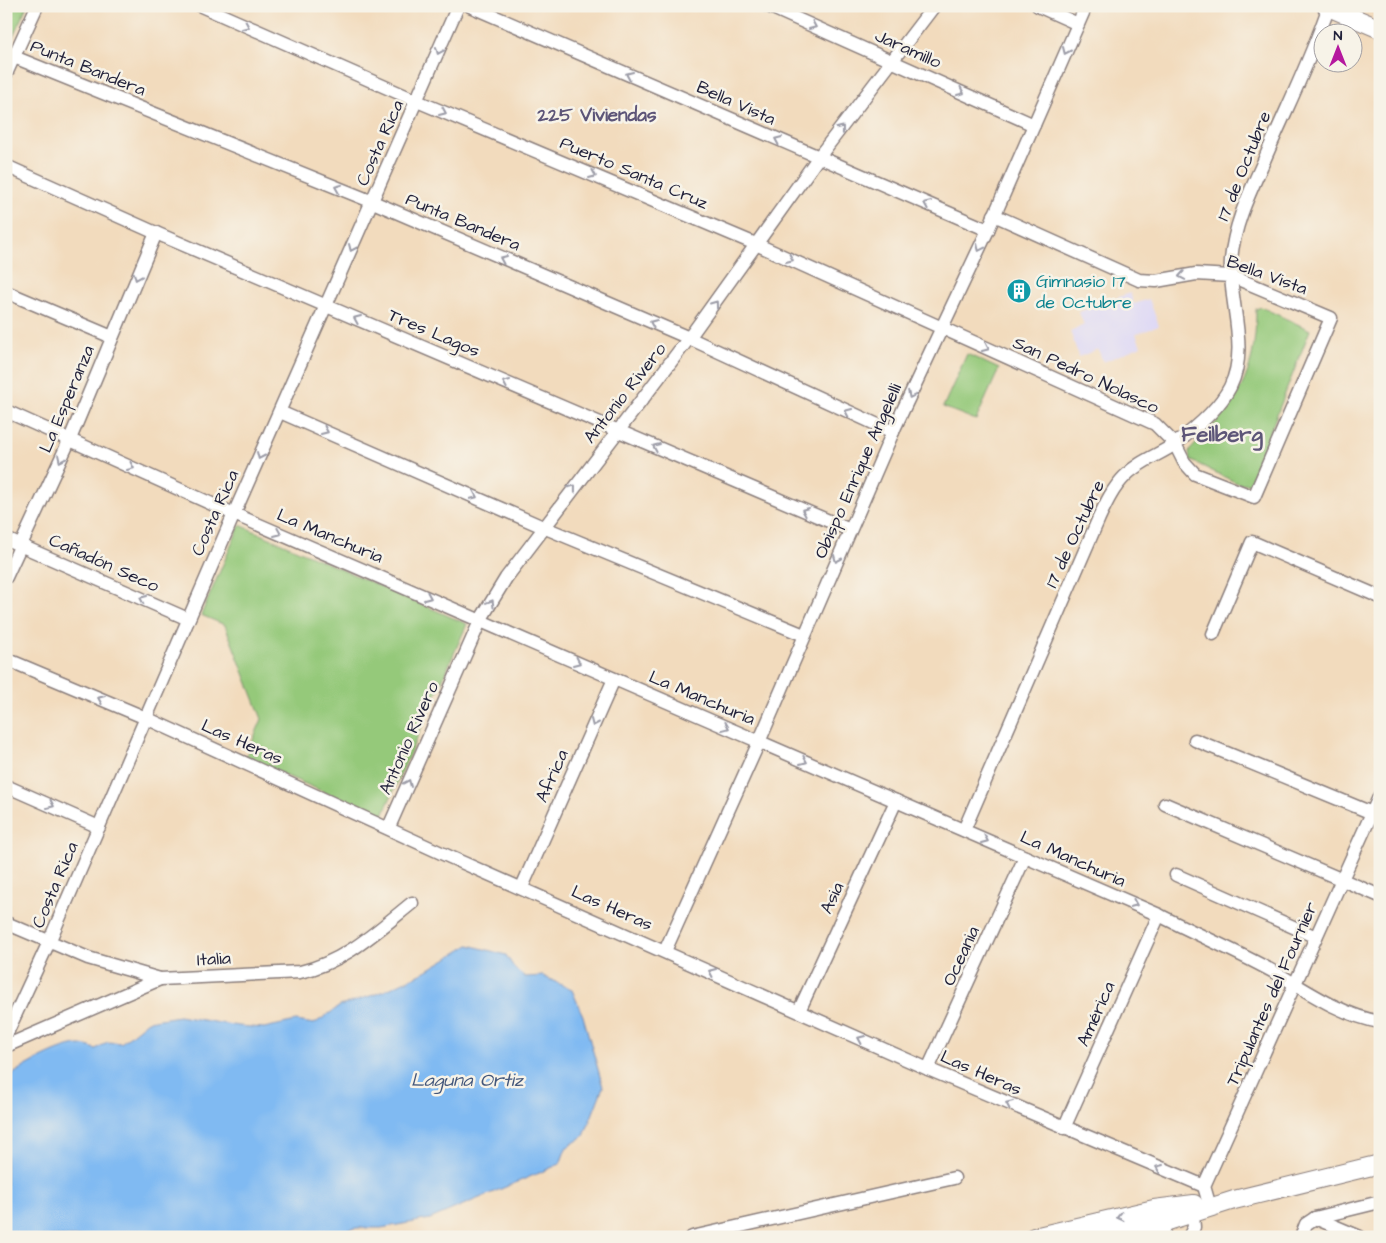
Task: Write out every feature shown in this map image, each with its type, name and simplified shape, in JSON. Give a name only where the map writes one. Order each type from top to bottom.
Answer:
[{"type":"main road","points":[[1328,7],[1380,29]]},
{"type":"main road","points":[[1100,1237],[1201,1203],[1234,1200],[1380,1164]]},
{"type":"main road","points":[[1034,1237],[1169,1214]]},
{"type":"street","points":[[6,74],[37,6]]},
{"type":"street","name":"Puerto Santa Cruz","points":[[201,6],[417,101],[758,244],[942,328]]},
{"type":"street","name":"Costa Rica","points":[[6,1035],[49,942],[188,619],[458,6]]},
{"type":"street","name":"Bella Vista","points":[[470,6],[988,230]]},
{"type":"street","name":"Jaramillo","points":[[768,6],[1034,125]]},
{"type":"street","name":"Antonio Rivero","points":[[389,827],[481,619],[506,578],[543,527],[689,338],[818,158],[934,6]]},
{"type":"street","points":[[1038,6],[1078,24]]},
{"type":"street","name":"Obispo Enrique Angelelli","points":[[665,951],[760,742],[804,635],[893,432],[988,230],[1086,6]]},
{"type":"street","name":"17 de Octubre","points":[[964,830],[1107,502],[1117,484],[1135,467],[1175,444],[1222,400],[1231,385],[1237,363],[1238,347],[1231,276],[1234,238],[1245,204],[1328,7]]},
{"type":"street","name":"Punta Bandera","points":[[14,57],[373,202],[689,338],[893,432]]},
{"type":"street","name":"Tres Lagos","points":[[6,166],[326,306],[850,530]]},
{"type":"street","name":"Bella Vista","points":[[994,216],[1139,280],[1156,280],[1196,274],[1231,276],[1331,318],[1254,497]]},
{"type":"street","name":"La Esperanza","points":[[6,577],[70,439],[156,232]]},
{"type":"street","points":[[6,292],[112,337]]},
{"type":"street","name":"San Pedro Nolasco","points":[[942,328],[1155,424],[1175,444],[1184,462],[1195,474],[1254,497]]},
{"type":"street","name":"La Manchuria","points":[[6,412],[234,514],[481,619],[614,679],[1159,915],[1365,1020],[1380,1022]]},
{"type":"street","points":[[280,412],[543,527],[804,635]]},
{"type":"street","name":"Cañadón Seco","points":[[6,539],[188,619]]},
{"type":"street","points":[[1213,634],[1252,542],[1380,597]]},
{"type":"street","name":"Las Heras","points":[[6,659],[146,718],[389,827],[450,857],[522,887],[1064,1128],[1201,1203]]},
{"type":"street","name":"Africa","points":[[522,887],[614,679]]},
{"type":"street","points":[[1195,740],[1372,812]]},
{"type":"street","points":[[6,786],[99,827]]},
{"type":"street","name":"Tripulantes del Fournier","points":[[1189,1237],[1201,1203],[1294,985],[1380,796]]},
{"type":"street","name":"Asia","points":[[799,1011],[896,801]]},
{"type":"street","points":[[1165,804],[1380,896]]},
{"type":"street","name":"Oceania","points":[[928,1069],[1025,857]]},
{"type":"street","points":[[1176,875],[1316,937]]},
{"type":"street","name":"Italia","points":[[6,923],[88,958],[160,979],[292,972],[318,968],[336,960],[361,944],[412,903]]},
{"type":"street","name":"América","points":[[1064,1128],[1159,915]]},
{"type":"street","points":[[6,1046],[160,979]]},
{"type":"street","points":[[692,1237],[954,1178]]},
{"type":"street","points":[[1300,1237],[1306,1224],[1315,1218],[1380,1202]]},
{"type":"street","points":[[1162,1237],[1169,1214]]},
{"type":"street","points":[[1315,1218],[1360,1237]]},
{"type":"shaded area","points":[[1130,293],[1134,304],[1149,299],[1159,326],[1136,334],[1141,346],[1103,362],[1098,349],[1079,357],[1070,331],[1084,325],[1079,312]]},
{"type":"green space","points":[[11,6],[27,6],[6,51],[6,16]]},
{"type":"green space","points":[[1261,307],[1310,330],[1250,483],[1239,484],[1190,460],[1189,451],[1220,418],[1240,388],[1252,354],[1256,309]]},
{"type":"green space","points":[[967,354],[999,369],[976,420],[943,407]]},
{"type":"green space","points":[[240,525],[467,624],[382,817],[245,758],[262,719],[225,625],[201,615]]},
{"type":"water","name":"Laguna Ortiz","points":[[469,945],[506,955],[515,969],[525,977],[543,976],[572,990],[583,1016],[603,1087],[584,1136],[566,1148],[560,1164],[430,1219],[381,1228],[356,1228],[321,1237],[6,1237],[6,1079],[21,1069],[64,1048],[83,1045],[96,1049],[107,1042],[121,1043],[148,1021],[179,1016],[238,1026],[264,1028],[296,1021],[314,1024],[340,1006],[382,992],[421,974]]},
{"type":"place","name":"Gimnasio 17 de Octubre","points":[[1019,291]]},
{"type":"district","name":"225 Viviendas","points":[[597,115]]},
{"type":"district","name":"Feilberg","points":[[1222,434]]}]
